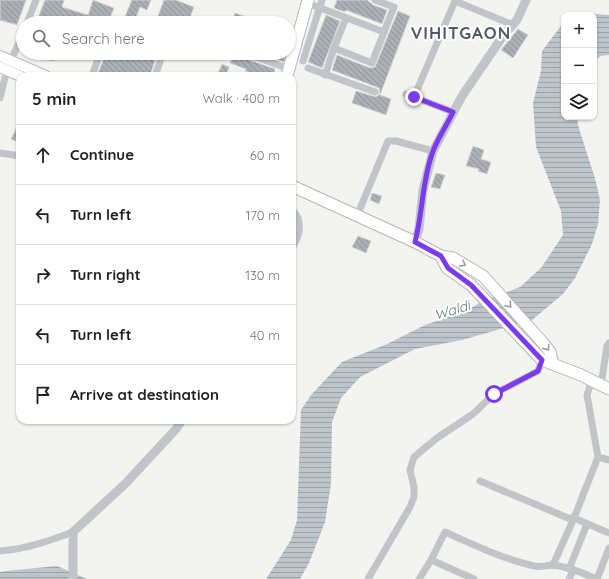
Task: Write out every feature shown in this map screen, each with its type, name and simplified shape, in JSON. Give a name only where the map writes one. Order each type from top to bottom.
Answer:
[{"type":"main road","points":[[296,44],[308,1]]},
{"type":"main road","points":[[0,56],[37,72]]},
{"type":"main road","points":[[288,72],[292,60]]},
{"type":"main road","points":[[4,69],[16,74]]},
{"type":"main road","points":[[296,188],[415,242],[441,256],[453,258],[483,276],[550,352],[553,364]]},
{"type":"main road","points":[[441,256],[448,268],[471,285],[542,360],[601,385]]},
{"type":"street","points":[[30,16],[36,0]]},
{"type":"street","points":[[303,61],[322,0]]},
{"type":"street","points":[[334,48],[372,63],[394,7],[375,0]]},
{"type":"street","points":[[415,242],[419,229],[424,190],[433,151],[466,90],[503,36],[514,25],[526,0]]},
{"type":"street","points":[[308,1],[319,8],[384,32]]},
{"type":"street","points":[[414,97],[455,1],[514,25]]},
{"type":"street","points":[[324,75],[346,18]]},
{"type":"street","points":[[0,98],[4,69],[12,61],[16,51]]},
{"type":"street","points":[[93,72],[98,60]]},
{"type":"street","points":[[156,72],[161,60]]},
{"type":"street","points":[[261,60],[286,72]]},
{"type":"street","points":[[308,68],[375,92]]},
{"type":"street","points":[[406,94],[453,112]]},
{"type":"street","points":[[357,216],[388,141],[396,141],[433,151]]},
{"type":"street","points":[[0,153],[16,155]]},
{"type":"street","points":[[296,216],[300,226],[296,240]]},
{"type":"street","points":[[553,565],[574,518],[598,457],[587,395],[601,385],[608,355],[609,343]]},
{"type":"street","points":[[368,579],[410,507],[414,497],[414,487],[410,470],[414,457],[437,438],[473,414],[494,394],[538,371],[542,360]]},
{"type":"street","points":[[0,551],[16,550],[40,544],[73,532],[126,484],[179,424]]},
{"type":"street","points":[[598,457],[609,460]]},
{"type":"street","points":[[480,481],[568,518],[574,518],[609,533]]},
{"type":"street","points":[[569,579],[587,524]]},
{"type":"street","points":[[73,532],[73,579]]},
{"type":"street","points":[[421,578],[446,532],[488,552],[512,560],[536,567],[553,565],[596,579],[609,548]]},
{"type":"street","points":[[431,560],[474,579]]},
{"type":"shaded area","points":[[597,14],[609,15],[609,55],[597,58]]},
{"type":"shaded area","points":[[561,26],[561,120],[577,120],[600,200],[598,224],[592,244],[575,278],[563,294],[532,320],[462,340],[415,349],[360,377],[341,398],[332,422],[331,484],[325,522],[309,563],[300,579],[266,579],[291,540],[297,520],[301,410],[311,395],[342,362],[387,344],[425,325],[466,311],[481,302],[520,287],[541,268],[563,235],[561,211],[536,147],[533,103],[541,71],[542,51]]},
{"type":"shaded area","points":[[57,566],[87,579],[0,579],[0,572]]},
{"type":"building","points":[[0,0],[26,0],[20,16],[16,16],[16,25],[0,20]]},
{"type":"building","points":[[45,0],[64,0],[62,7],[88,15],[93,0],[114,8],[111,16],[39,16]]},
{"type":"building","points":[[132,0],[151,0],[147,10],[140,7],[137,16],[125,16]]},
{"type":"building","points":[[164,0],[176,0],[194,7],[191,16],[158,16]]},
{"type":"building","points":[[337,0],[367,0],[373,5],[387,10],[382,24],[346,10],[345,12],[334,8]]},
{"type":"building","points":[[398,11],[410,16],[380,95],[391,99],[386,115],[352,103],[356,91],[376,97],[380,94],[379,88],[332,70],[337,55],[370,68],[375,67]]},
{"type":"building","points":[[235,13],[244,16],[234,16]]},
{"type":"building","points":[[326,15],[340,21],[322,68],[308,62]]},
{"type":"building","points":[[518,29],[528,35],[513,58],[501,50]]},
{"type":"building","points":[[103,60],[155,60],[151,72],[99,72]]},
{"type":"building","points":[[231,60],[250,60],[275,69],[274,72],[248,72],[245,71],[246,69],[230,63]]},
{"type":"building","points":[[222,64],[229,67],[227,72],[219,72]]},
{"type":"building","points":[[16,129],[16,141],[11,139]]},
{"type":"building","points":[[473,146],[484,150],[481,159],[491,162],[487,174],[478,171],[479,169],[466,166]]},
{"type":"building","points":[[436,173],[445,175],[440,189],[431,187]]},
{"type":"building","points":[[372,193],[382,196],[379,204],[370,200]]},
{"type":"building","points":[[358,236],[371,241],[366,253],[352,247]]},
{"type":"district","name":"VIHITGAON","points":[[461,32]]},
{"type":"route","points":[[414,97],[453,112],[433,151],[424,190],[419,229],[415,242],[441,256],[448,268],[471,285],[542,360],[538,371],[494,394]]},
{"type":"water label","name":"Waldi","points":[[452,310]]}]
